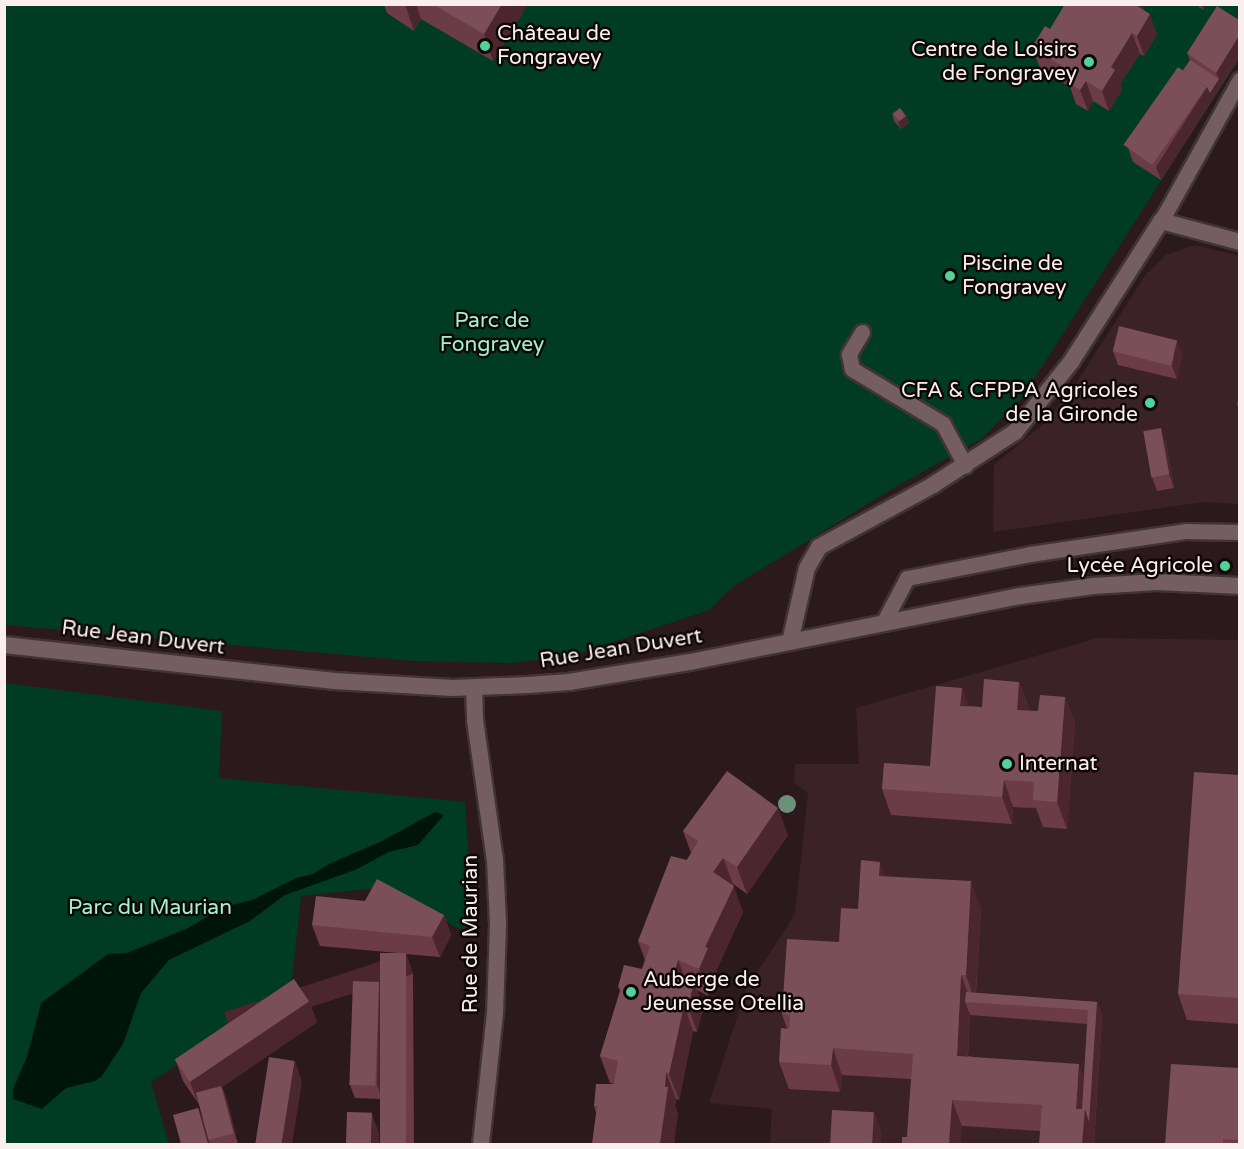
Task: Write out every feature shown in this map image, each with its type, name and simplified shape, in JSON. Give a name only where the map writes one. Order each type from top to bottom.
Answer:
[{"type":"street","points":[[790,642],[807,568],[819,547],[965,465],[1015,432],[1071,362],[1161,221],[1239,242]]},
{"type":"street","name":"Rue Jean Duvert","points":[[4,645],[335,681],[474,688],[569,682],[790,642],[1014,597],[1093,586],[1189,582],[1239,586]]},
{"type":"street","name":"Rue de Maurian","points":[[474,688],[476,720],[495,860],[498,924],[495,1013],[481,1144]]},
{"type":"lane","points":[[1161,221],[1239,79]]},
{"type":"lane","points":[[862,332],[849,354],[852,369],[943,424],[965,465]]},
{"type":"lane","points":[[883,623],[907,578],[1030,554],[1186,531],[1239,532]]},
{"type":"shaded area","name":"CFA & CFPPA Agricoles de la Gironde","points":[[1195,245],[1239,256],[1239,504],[1204,502],[993,532],[994,465],[1046,422],[1075,385],[1146,274],[1166,255]]},
{"type":"shaded area","points":[[1098,638],[1239,640],[1239,1144],[770,1144],[772,1109],[709,1103],[746,990],[795,914],[808,793],[794,783],[795,764],[859,764],[856,708]]},
{"type":"shaded area","points":[[435,812],[444,815],[418,845],[389,852],[355,870],[285,895],[250,921],[169,960],[141,993],[123,1044],[102,1076],[95,1081],[66,1088],[42,1109],[13,1099],[13,1089],[27,1057],[41,1003],[108,954],[127,953],[188,928],[224,907],[252,900],[296,878],[313,874],[329,864],[382,841]]},
{"type":"green space","name":"Parc de Fongravey","points":[[1239,4],[1240,58],[1021,399],[981,439],[892,489],[732,587],[709,610],[577,654],[515,663],[414,661],[5,625],[4,5]]},
{"type":"green space","name":"Parc du Maurian","points":[[5,683],[222,711],[219,778],[465,802],[474,936],[378,888],[301,896],[291,990],[151,1082],[169,1144],[5,1144]]},
{"type":"building","points":[[432,4],[502,4],[484,34]]},
{"type":"building","name":"Centre de Loisirs de Fongravey","points":[[1065,4],[1134,4],[1150,14],[1137,36],[1132,33],[1111,67],[1115,70],[1102,91],[1086,81],[1080,90],[1068,83],[1074,74],[1032,47],[1045,26],[1050,29]]},
{"type":"building","points":[[1217,6],[1239,20],[1239,36],[1216,73],[1187,53]]},
{"type":"building","points":[[1190,60],[1219,79],[1210,93],[1207,87],[1183,71]]},
{"type":"building","points":[[1178,67],[1207,87],[1152,165],[1124,145]]},
{"type":"building","points":[[900,108],[906,116],[899,121],[893,113]]},
{"type":"building","points":[[1119,326],[1177,341],[1171,366],[1113,351]]},
{"type":"building","points":[[1161,428],[1169,474],[1151,477],[1143,431]]},
{"type":"building","name":"Internat","points":[[984,679],[1019,682],[1017,710],[1038,711],[1040,695],[1065,697],[1057,802],[1033,800],[1034,782],[1004,780],[1002,797],[882,789],[884,763],[930,766],[936,686],[962,688],[960,706],[982,707]]},
{"type":"building","points":[[727,771],[778,808],[737,867],[723,858],[713,872],[734,886],[705,947],[708,948],[699,969],[678,960],[673,977],[694,982],[688,1006],[684,1005],[669,1074],[666,1072],[665,1087],[668,1087],[660,1144],[592,1144],[597,1106],[594,1106],[596,1084],[614,1084],[618,1061],[600,1056],[621,988],[618,987],[624,965],[642,969],[650,946],[638,941],[671,856],[687,860],[698,841],[683,831]]},
{"type":"building","points":[[1194,772],[1239,775],[1239,998],[1178,994]]},
{"type":"building","points":[[861,860],[880,862],[879,876],[971,881],[966,975],[961,975],[957,1056],[1079,1064],[1076,1109],[1085,1109],[1082,1144],[1039,1144],[1042,1105],[952,1100],[949,1144],[902,1144],[902,1137],[907,1137],[913,1054],[833,1048],[831,1065],[779,1062],[781,1028],[789,1029],[790,1015],[782,1014],[787,939],[839,942],[841,908],[858,909]]},
{"type":"building","points":[[377,879],[444,915],[432,937],[312,925],[316,896],[365,901]]},
{"type":"building","points":[[380,953],[406,953],[406,1144],[380,1144]]},
{"type":"building","points":[[294,979],[309,1001],[190,1082],[175,1060]]},
{"type":"building","points":[[353,981],[379,982],[375,1086],[349,1085]]},
{"type":"building","points":[[966,992],[1097,1002],[1089,1122],[1085,1109],[1082,1109],[1088,1010],[965,1002]]},
{"type":"building","points":[[269,1057],[295,1061],[282,1144],[255,1144]]},
{"type":"building","points":[[1171,1064],[1239,1068],[1239,1140],[1223,1139],[1223,1144],[1165,1144]]},
{"type":"building","points":[[221,1086],[234,1133],[209,1140],[196,1093]]},
{"type":"building","points":[[198,1108],[208,1144],[181,1144],[173,1115]]},
{"type":"building","points":[[832,1110],[874,1112],[872,1144],[830,1144]]},
{"type":"building","points":[[347,1112],[372,1113],[371,1144],[346,1144]]},
{"type":"place","name":"Château de Fongravey","points":[[485,46]]},
{"type":"place","name":"Centre de Loisirs de Fongravey","points":[[1089,62]]},
{"type":"place","name":"Piscine de Fongravey","points":[[950,276]]},
{"type":"place","name":"CFA & CFPPA Agricoles de la Gironde","points":[[1150,403]]},
{"type":"place","name":"Lycée Agricole","points":[[1225,566]]},
{"type":"place","name":"Internat","points":[[1007,764]]},
{"type":"place","name":"Auberge de Jeunesse Otellia","points":[[631,992]]}]
